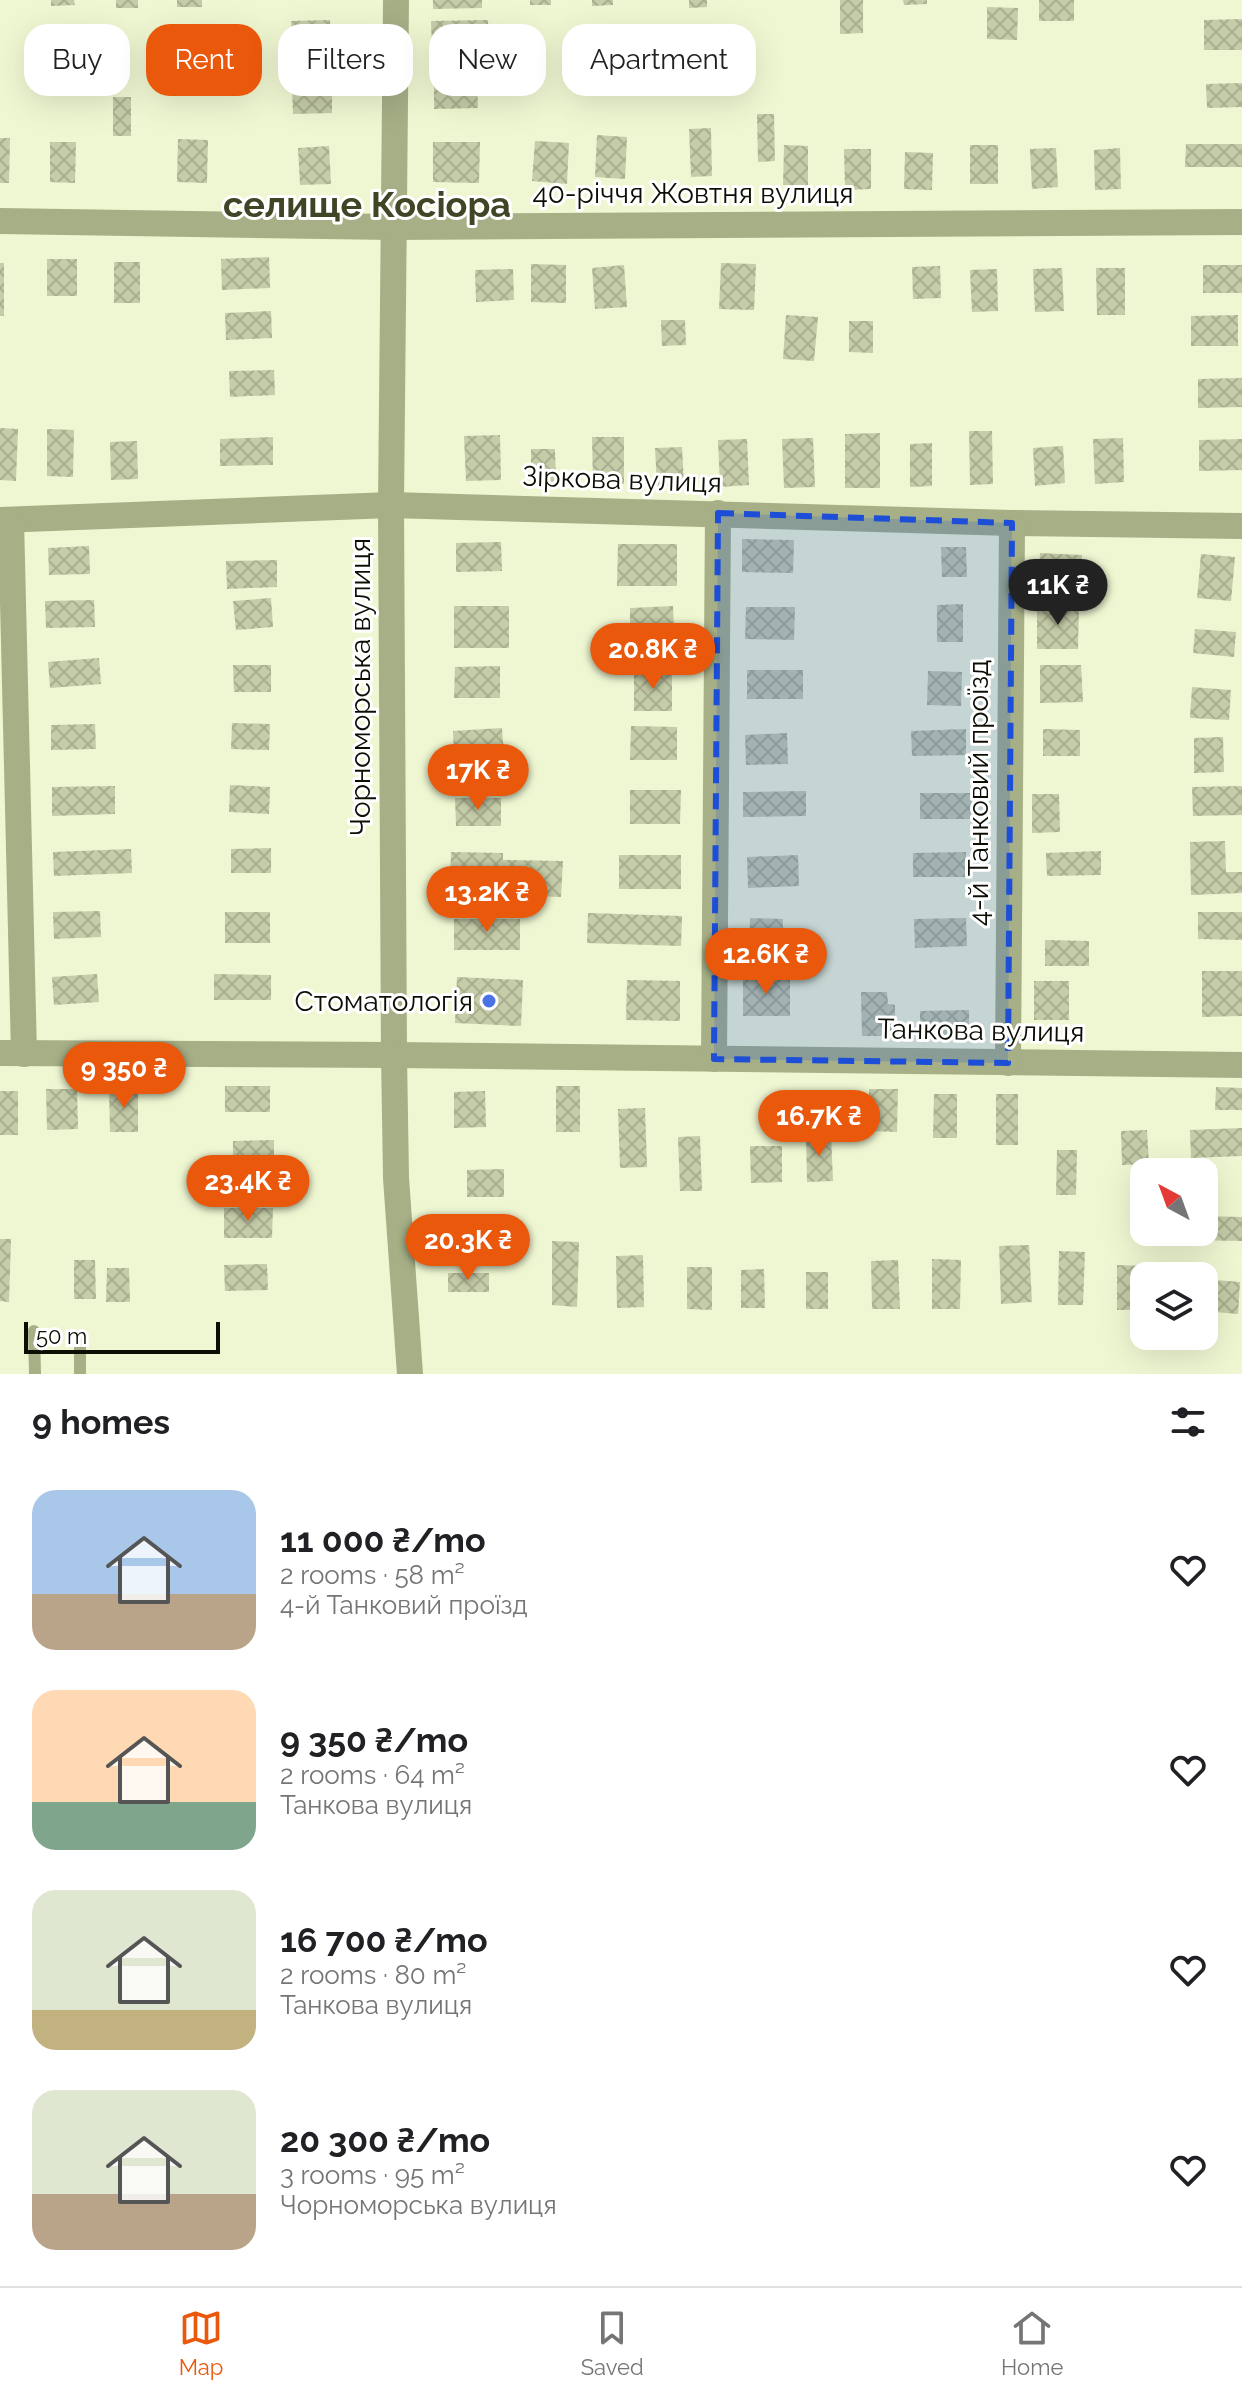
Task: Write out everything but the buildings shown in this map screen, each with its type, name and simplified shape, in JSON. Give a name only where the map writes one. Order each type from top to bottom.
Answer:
[{"type":"street","name":"Чорноморська вулиця","points":[[396,0],[391,505],[394,1055],[396,1178],[410,1374]]},
{"type":"street","name":"40-річчя Жовтня вулиця","points":[[0,221],[393,227],[1242,222]]},
{"type":"street","name":"Зіркова вулиця","points":[[6,520],[391,505],[1012,523],[1242,526]]},
{"type":"street","points":[[714,1059],[718,513]]},
{"type":"street","points":[[6,520],[12,1054]]},
{"type":"street","name":"4-й Танковий проїзд","points":[[1008,1063],[1012,523]]},
{"type":"street","name":"Танкова вулиця","points":[[12,1054],[394,1055],[1242,1065]]},
{"type":"lane","points":[[34,1331],[35,1374]]},
{"type":"lane","points":[[80,1337],[80,1374]]},
{"type":"highlighted area","points":[[718,513],[1012,523],[1008,1063],[714,1059]]},
{"type":"place","name":"Стоматологія","points":[[489,1001]]},
{"type":"district","name":"селище Косіора","points":[[367,204]]}]
